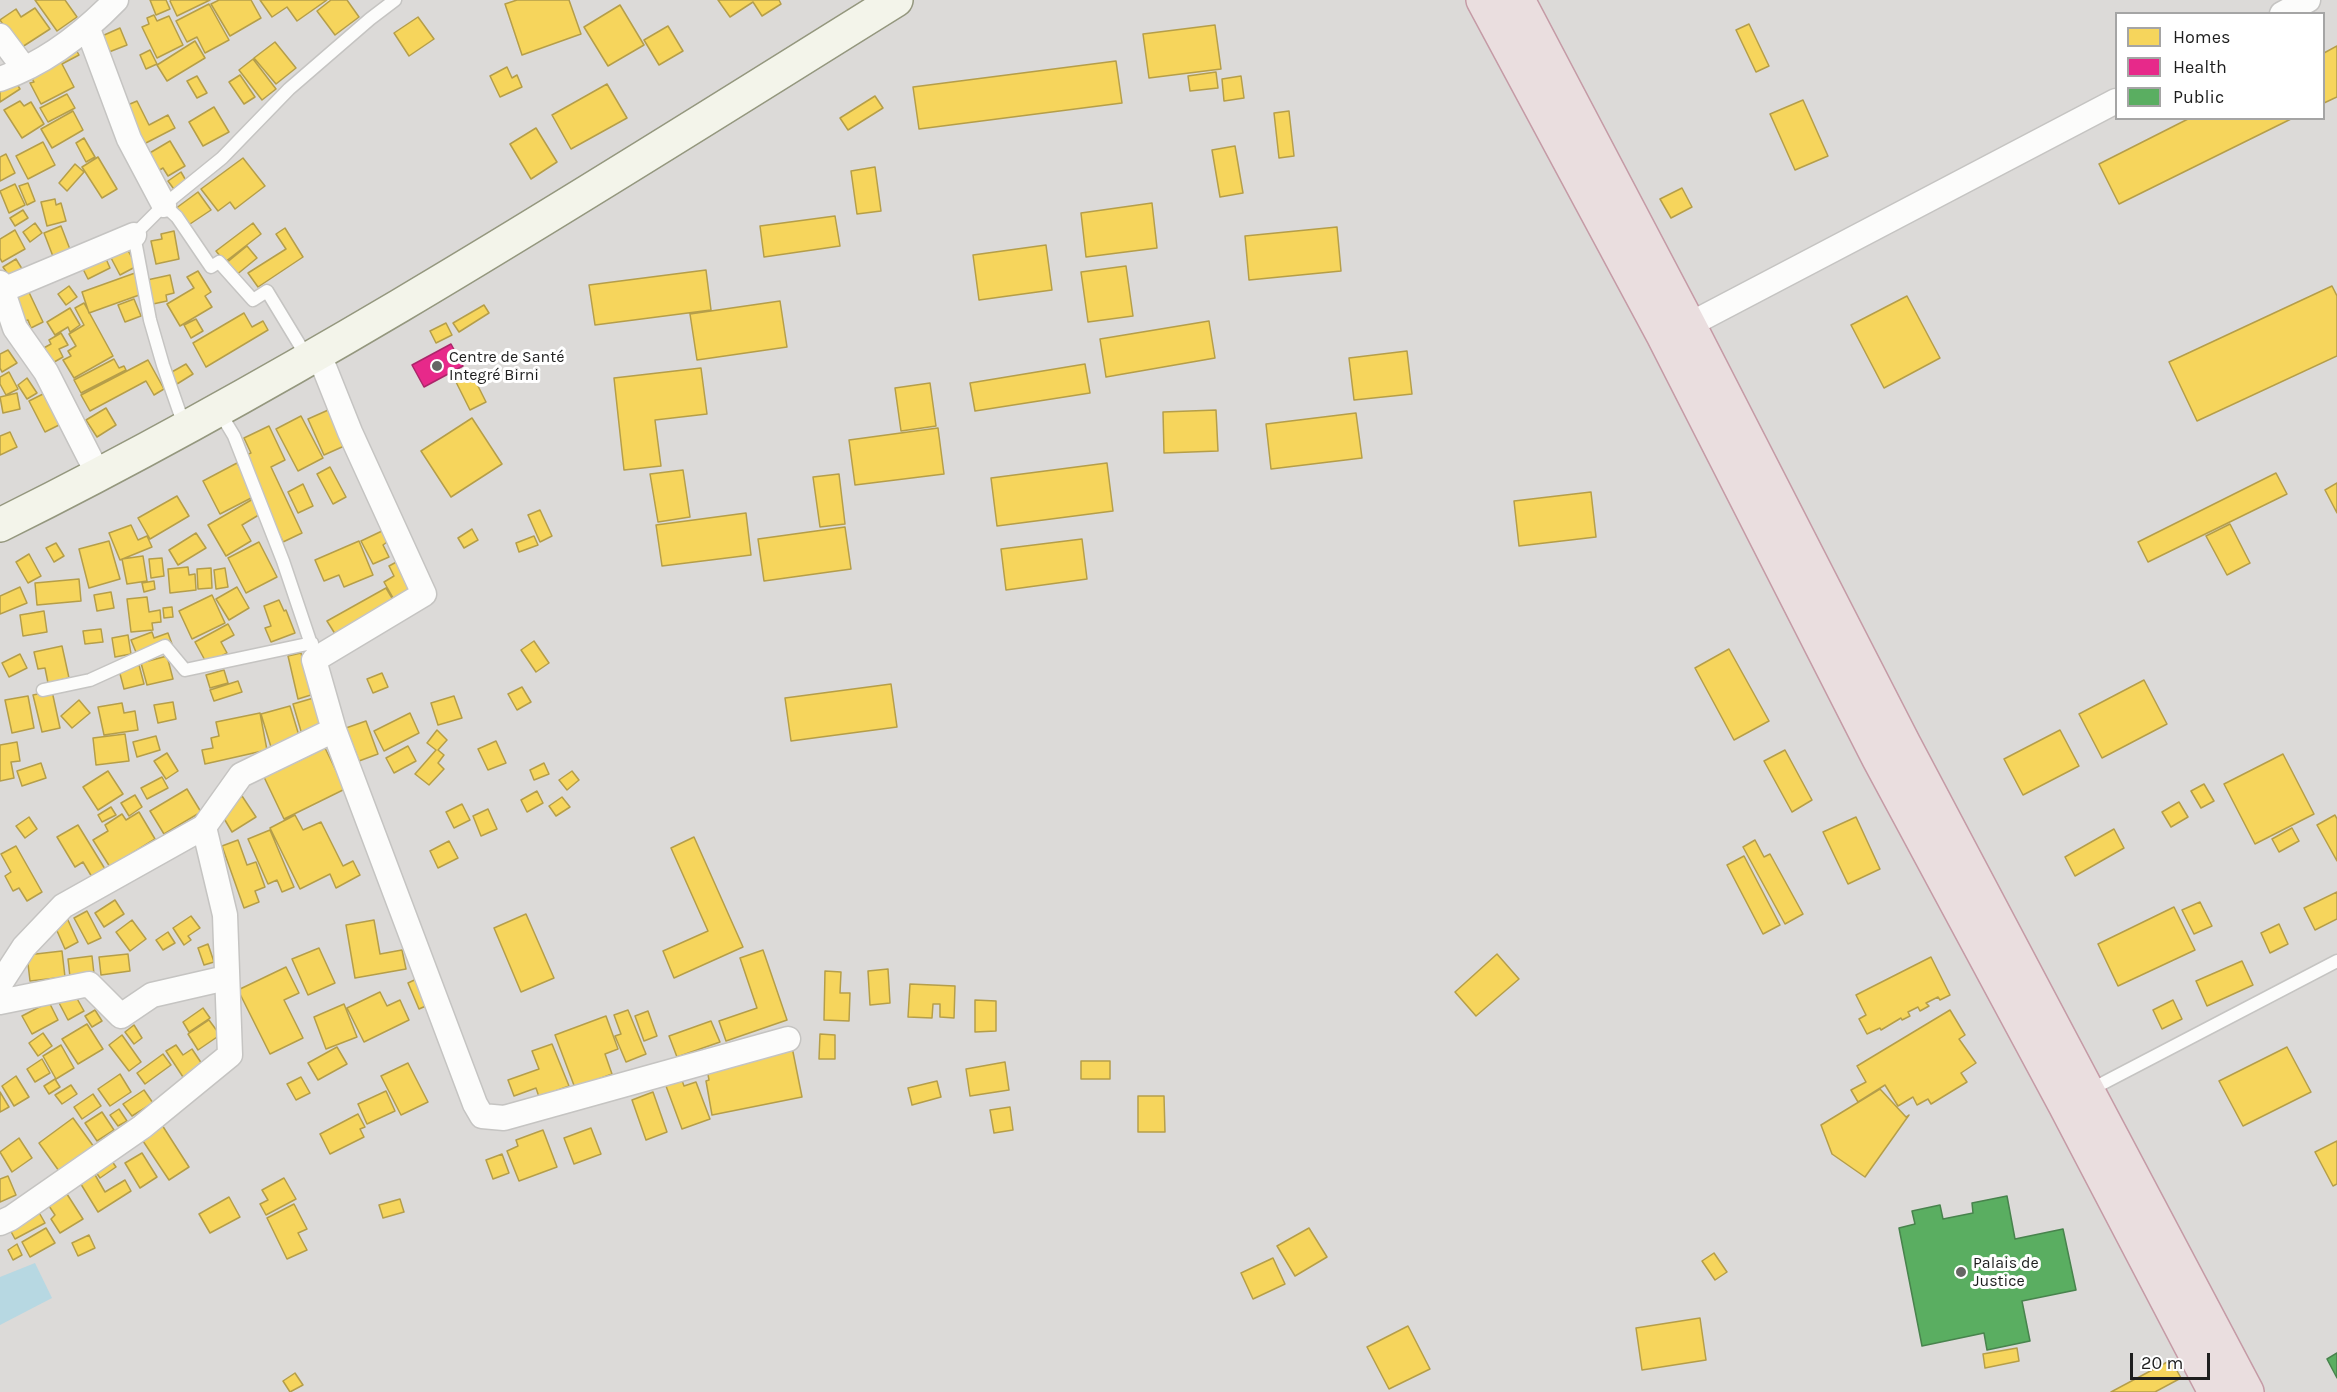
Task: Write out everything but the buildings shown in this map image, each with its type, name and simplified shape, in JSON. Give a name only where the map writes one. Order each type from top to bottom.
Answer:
[{"type":"highway","points":[[1483,0],[1891,752],[2164,1263],[2247,1392]]},
{"type":"highway","points":[[1518,0],[1689,325],[1891,752]]},
{"type":"highway","points":[[2164,1263],[2215,1392]]},
{"type":"street","points":[[0,79],[24,68],[88,29],[116,0]]},
{"type":"street","points":[[0,525],[99,476],[219,411],[492,252],[896,0]]},
{"type":"street","points":[[2286,12],[2308,0]]},
{"type":"street","points":[[88,29],[129,139],[164,205]]},
{"type":"street","points":[[0,36],[24,68]]},
{"type":"street","points":[[1689,325],[2115,101]]},
{"type":"street","points":[[99,476],[46,372],[15,328],[1,287],[134,235]]},
{"type":"street","points":[[313,355],[424,594],[313,651],[334,730],[475,1104],[482,1116],[504,1118],[788,1039]]},
{"type":"street","points":[[0,984],[24,947],[63,906],[204,827],[241,775],[334,730]]},
{"type":"street","points":[[0,1223],[11,1218],[142,1127],[230,1055],[225,915],[204,827]]},
{"type":"street","points":[[0,1002],[89,984],[121,1016],[152,995],[226,978]]},
{"type":"lane","points":[[186,429],[150,320],[134,235],[164,205],[222,158],[289,89],[395,0]]},
{"type":"lane","points":[[164,205],[177,217],[211,267],[219,262],[253,300],[267,291],[313,355]]},
{"type":"lane","points":[[42,690],[90,680],[165,646],[185,670],[313,651],[284,561],[234,436],[219,411]]},
{"type":"lane","points":[[2077,1098],[2337,961]]},
{"type":"shaded area","points":[[0,0],[2337,0],[2337,1392],[0,1392]]},
{"type":"water","points":[[35,1263],[52,1298],[0,1325],[0,1277]]},
{"type":"place","name":"Centre de Santé Integré Birni","points":[[437,366]]},
{"type":"place","name":"Palais de Justice","points":[[1961,1272]]}]
